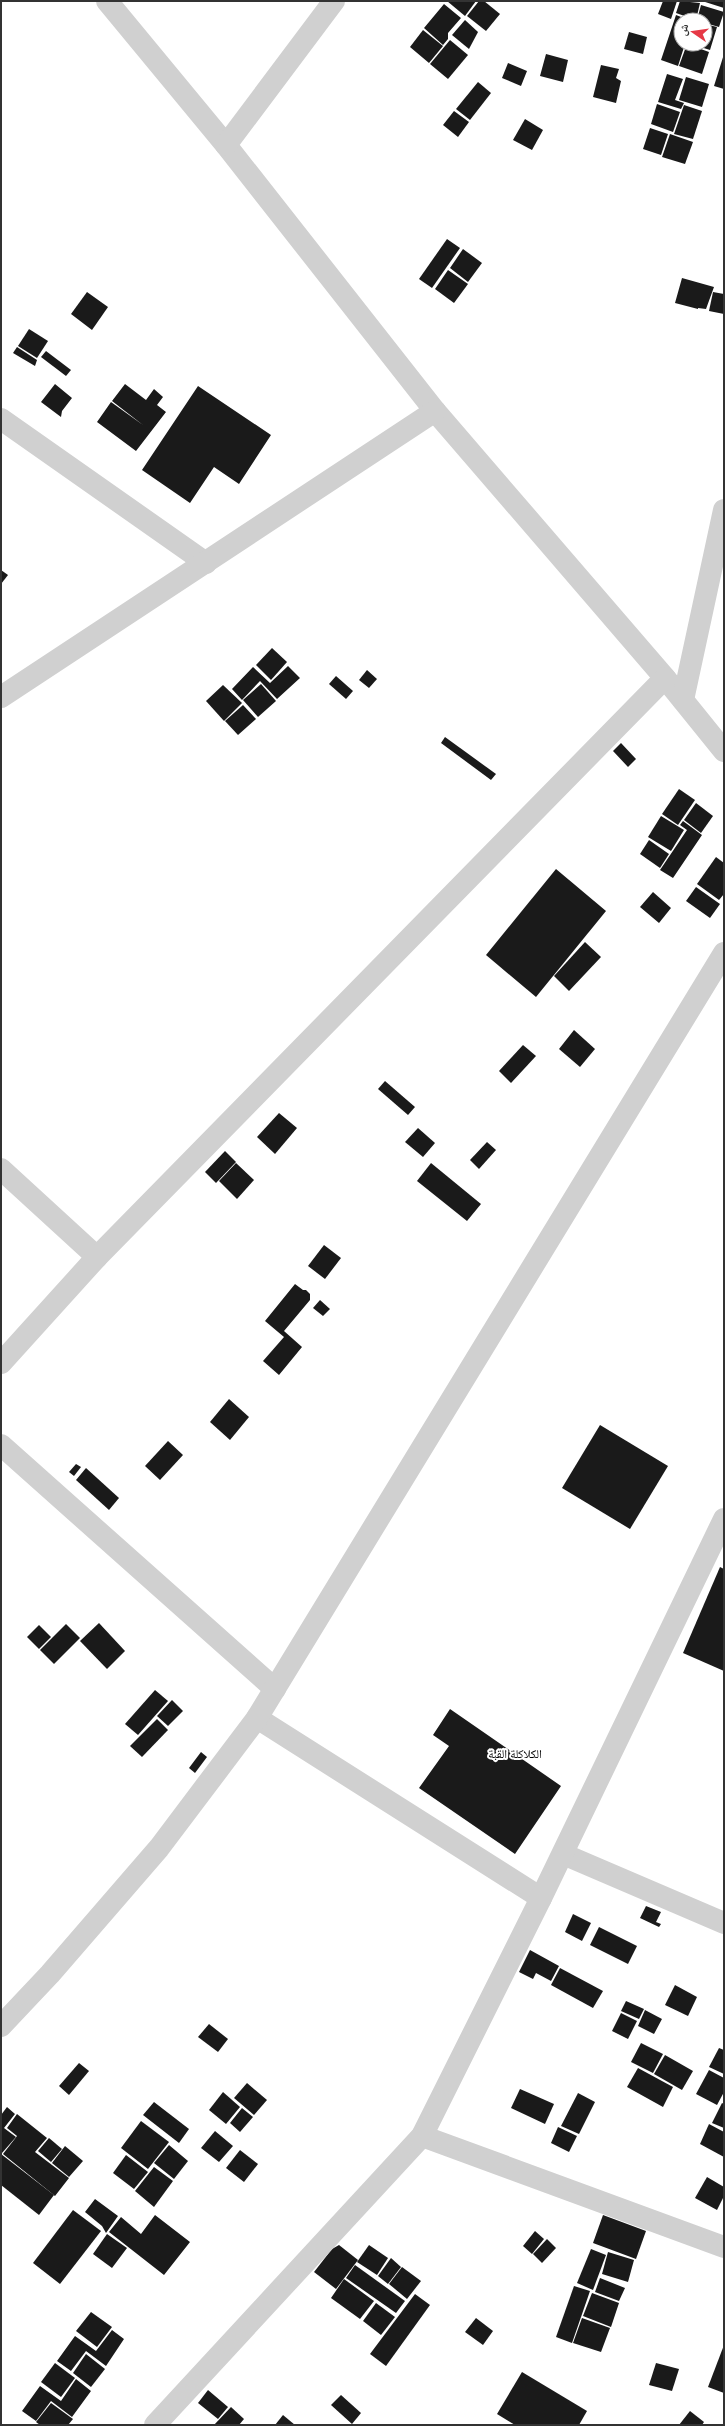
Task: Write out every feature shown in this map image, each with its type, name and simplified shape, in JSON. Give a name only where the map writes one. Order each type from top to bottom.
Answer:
[{"type":"street","points":[[107,1],[226,145],[435,411],[665,678],[724,751]]},
{"type":"street","points":[[226,145],[334,1]]},
{"type":"street","points":[[1,697],[435,411]]},
{"type":"street","points":[[1,419],[206,563]]},
{"type":"street","points":[[683,700],[724,510]]},
{"type":"street","points":[[1,1363],[97,1257],[665,678]]},
{"type":"street","points":[[1,2026],[50,1974],[159,1848],[257,1718],[724,953]]},
{"type":"street","points":[[1,1169],[97,1257]]},
{"type":"street","points":[[1,1444],[275,1689]]},
{"type":"street","points":[[155,2425],[422,2136],[563,1854],[724,1519]]},
{"type":"street","points":[[257,1718],[541,1898]]},
{"type":"street","points":[[563,1854],[724,1923]]},
{"type":"street","points":[[422,2136],[724,2247]]},
{"type":"building","points":[[447,1],[476,1],[465,16]]},
{"type":"building","points":[[479,1],[484,1],[500,14],[486,31],[467,16]]},
{"type":"building","points":[[663,1],[677,1],[671,19],[658,14]]},
{"type":"building","points":[[680,1],[700,3],[698,12],[676,12]]},
{"type":"building","points":[[702,1],[724,1],[724,8]]},
{"type":"building","points":[[444,4],[461,18],[448,33],[448,39],[443,45],[424,28]]},
{"type":"building","points":[[701,5],[724,12],[719,27],[713,25],[713,12],[699,12]]},
{"type":"building","points":[[465,20],[478,32],[469,49],[452,35]]},
{"type":"building","points":[[673,24],[673,52],[682,52],[678,66],[661,60]]},
{"type":"building","points":[[713,26],[717,27],[713,40]]},
{"type":"building","points":[[423,30],[443,46],[429,63],[410,47]]},
{"type":"building","points":[[629,32],[647,37],[643,54],[624,49]]},
{"type":"building","points":[[450,40],[468,55],[448,79],[430,64]]},
{"type":"building","points":[[684,52],[709,52],[702,74],[679,66]]},
{"type":"building","points":[[546,54],[568,60],[563,82],[540,76]]},
{"type":"building","points":[[724,54],[724,89],[714,86]]},
{"type":"building","points":[[508,63],[527,71],[521,86],[502,78]]},
{"type":"building","points":[[601,65],[619,69],[616,78],[621,81],[616,103],[593,97]]},
{"type":"building","points":[[667,74],[683,79],[675,100],[684,103],[681,109],[658,102]]},
{"type":"building","points":[[686,77],[709,84],[702,107],[679,100]]},
{"type":"building","points":[[478,82],[491,93],[470,120],[456,109]]},
{"type":"building","points":[[657,104],[680,112],[673,132],[651,124]]},
{"type":"building","points":[[684,105],[702,111],[693,139],[674,134]]},
{"type":"building","points":[[454,111],[469,122],[458,137],[443,125]]},
{"type":"building","points":[[525,119],[543,130],[532,150],[513,140]]},
{"type":"building","points":[[650,128],[668,134],[661,155],[643,149]]},
{"type":"building","points":[[670,134],[693,142],[685,164],[662,157]]},
{"type":"building","points":[[447,239],[460,248],[432,288],[419,279]]},
{"type":"building","points":[[463,249],[482,263],[468,282],[450,268]]},
{"type":"building","points":[[448,270],[468,284],[454,303],[435,289]]},
{"type":"building","points":[[682,278],[714,287],[706,309],[698,309],[675,303]]},
{"type":"building","points":[[87,292],[108,307],[92,330],[71,314]]},
{"type":"building","points":[[713,292],[724,294],[724,314],[709,311]]},
{"type":"building","points":[[29,329],[48,341],[37,358],[18,346]]},
{"type":"building","points":[[17,347],[37,360],[35,366],[13,353]]},
{"type":"building","points":[[46,351],[71,370],[66,376],[41,357]]},
{"type":"building","points":[[55,384],[72,398],[62,411],[61,417],[41,402]]},
{"type":"building","points":[[125,384],[146,400],[154,389],[163,397],[157,405],[166,412],[136,451],[97,422],[111,402],[143,425],[112,401]]},
{"type":"building","points":[[198,386],[271,435],[239,484],[214,467],[190,503],[142,470]]},
{"type":"building","points":[[1,570],[8,575],[1,584]]},
{"type":"building","points":[[272,648],[287,662],[271,680],[256,665]]},
{"type":"building","points":[[288,666],[300,678],[277,699],[260,681],[242,700],[232,689],[253,667],[270,683]]},
{"type":"building","points":[[367,670],[377,679],[369,688],[359,680]]},
{"type":"building","points":[[336,676],[353,691],[346,699],[329,684]]},
{"type":"building","points":[[261,684],[276,701],[258,717],[243,700]]},
{"type":"building","points":[[223,685],[242,703],[224,721],[206,701]]},
{"type":"building","points":[[243,705],[256,719],[238,735],[225,721]]},
{"type":"building","points":[[445,737],[496,774],[491,780],[441,743]]},
{"type":"building","points":[[621,743],[636,759],[628,767],[613,751]]},
{"type":"building","points":[[679,789],[695,800],[678,825],[662,814]]},
{"type":"building","points":[[696,803],[713,816],[701,833],[684,820]]},
{"type":"building","points":[[661,816],[684,830],[671,851],[648,837]]},
{"type":"building","points":[[683,821],[702,835],[673,878],[660,870],[687,830],[680,825]]},
{"type":"building","points":[[649,840],[669,854],[660,868],[640,854]]},
{"type":"building","points":[[716,857],[724,863],[724,894],[719,900],[697,884]]},
{"type":"building","points":[[556,869],[606,911],[536,997],[486,955]]},
{"type":"building","points":[[696,887],[720,904],[710,918],[686,901]]},
{"type":"building","points":[[653,892],[671,908],[659,923],[640,907]]},
{"type":"building","points":[[585,942],[601,957],[569,991],[554,976]]},
{"type":"building","points":[[574,1030],[595,1049],[580,1067],[559,1049]]},
{"type":"building","points":[[523,1045],[536,1056],[511,1083],[499,1071]]},
{"type":"building","points":[[385,1081],[415,1107],[408,1115],[378,1089]]},
{"type":"building","points":[[279,1113],[297,1128],[275,1154],[257,1137]]},
{"type":"building","points":[[418,1128],[435,1143],[423,1157],[405,1142]]},
{"type":"building","points":[[487,1142],[496,1150],[479,1169],[470,1160]]},
{"type":"building","points":[[225,1151],[236,1162],[216,1183],[205,1172]]},
{"type":"building","points":[[236,1163],[254,1180],[237,1199],[219,1181]]},
{"type":"building","points":[[431,1163],[481,1204],[467,1221],[417,1181]]},
{"type":"building","points":[[324,1245],[341,1258],[325,1279],[308,1266]]},
{"type":"building","points":[[295,1284],[310,1294],[310,1300],[284,1331],[302,1347],[279,1375],[263,1361],[284,1337],[265,1321]]},
{"type":"building","points":[[320,1300],[330,1309],[323,1316],[313,1308]]},
{"type":"building","points":[[229,1399],[249,1417],[230,1440],[210,1422]]},
{"type":"building","points":[[600,1425],[668,1466],[630,1529],[562,1488]]},
{"type":"building","points":[[168,1441],[183,1455],[160,1480],[145,1466]]},
{"type":"building","points":[[76,1464],[81,1467],[74,1476],[69,1472]]},
{"type":"building","points":[[86,1468],[119,1498],[109,1510],[76,1480]]},
{"type":"building","points":[[720,1567],[724,1569],[724,1671],[683,1653]]},
{"type":"building","points":[[99,1623],[125,1651],[107,1669],[80,1641]]},
{"type":"building","points":[[66,1624],[80,1638],[54,1664],[40,1650]]},
{"type":"building","points":[[39,1625],[51,1637],[39,1649],[27,1637]]},
{"type":"building","points":[[155,1690],[168,1701],[138,1735],[125,1724]]},
{"type":"building","points":[[172,1700],[183,1711],[168,1726],[157,1716]]},
{"type":"building","points":[[450,1709],[561,1786],[515,1854],[419,1788],[449,1746],[433,1735]]},
{"type":"building","points":[[157,1719],[168,1730],[142,1757],[130,1746]]},
{"type":"building","points":[[201,1752],[207,1757],[195,1773],[189,1768]]},
{"type":"building","points":[[646,1906],[661,1912],[656,1922],[661,1924],[659,1927],[640,1918]]},
{"type":"building","points":[[573,1914],[591,1923],[582,1941],[565,1932]]},
{"type":"building","points":[[599,1927],[637,1946],[628,1964],[590,1945]]},
{"type":"building","points":[[530,1950],[559,1966],[551,1981],[536,1973],[533,1979],[519,1972]]},
{"type":"building","points":[[560,1968],[603,1991],[593,2008],[551,1985]]},
{"type":"building","points":[[675,1985],[697,1997],[688,2016],[665,2005]]},
{"type":"building","points":[[626,2001],[644,2009],[639,2019],[621,2011]]},
{"type":"building","points":[[645,2010],[662,2019],[654,2034],[638,2026]]},
{"type":"building","points":[[621,2013],[637,2021],[628,2039],[612,2031]]},
{"type":"building","points":[[209,2024],[228,2039],[218,2052],[198,2037]]},
{"type":"building","points":[[641,2043],[663,2054],[653,2073],[631,2062]]},
{"type":"building","points":[[719,2048],[724,2050],[724,2074],[709,2067]]},
{"type":"building","points":[[665,2055],[693,2071],[682,2090],[654,2074]]},
{"type":"building","points":[[79,2063],[89,2071],[69,2095],[59,2086]]},
{"type":"building","points":[[638,2068],[673,2087],[663,2107],[627,2087]]},
{"type":"building","points":[[709,2070],[724,2078],[724,2092],[717,2105],[696,2094]]},
{"type":"building","points":[[247,2083],[267,2100],[254,2115],[234,2098]]},
{"type":"building","points":[[520,2089],[554,2104],[545,2124],[511,2108]]},
{"type":"building","points":[[223,2092],[240,2107],[226,2124],[209,2110]]},
{"type":"building","points":[[578,2093],[595,2102],[579,2134],[561,2126]]},
{"type":"building","points":[[154,2102],[189,2129],[179,2143],[143,2115]]},
{"type":"building","points":[[722,2103],[724,2104],[724,2128],[712,2123]]},
{"type":"building","points":[[7,2107],[15,2114],[4,2128],[16,2137],[2,2153],[1,2115]]},
{"type":"building","points":[[242,2108],[253,2117],[240,2132],[230,2123]]},
{"type":"building","points":[[17,2114],[47,2138],[35,2152],[69,2178],[55,2196],[3,2154],[17,2136],[7,2128]]},
{"type":"building","points":[[141,2121],[169,2142],[148,2169],[121,2148]]},
{"type":"building","points":[[709,2124],[724,2132],[724,2157],[700,2144]]},
{"type":"building","points":[[558,2127],[577,2136],[569,2152],[551,2143]]},
{"type":"building","points":[[215,2131],[233,2146],[219,2162],[201,2148]]},
{"type":"building","points":[[49,2138],[62,2149],[51,2162],[38,2151]]},
{"type":"building","points":[[169,2145],[188,2161],[174,2179],[154,2163]]},
{"type":"building","points":[[65,2146],[83,2161],[69,2177],[52,2163]]},
{"type":"building","points":[[240,2150],[258,2164],[244,2182],[226,2168]]},
{"type":"building","points":[[1,2154],[54,2195],[39,2215],[1,2185]]},
{"type":"building","points":[[126,2155],[148,2172],[134,2189],[113,2173]]},
{"type":"building","points":[[154,2167],[173,2181],[154,2207],[135,2191]]},
{"type":"building","points":[[707,2177],[724,2187],[724,2196],[717,2210],[695,2198]]},
{"type":"building","points":[[95,2199],[118,2216],[106,2233],[102,2226],[85,2212]]},
{"type":"building","points":[[73,2210],[101,2231],[60,2284],[33,2263]]},
{"type":"building","points":[[155,2215],[190,2242],[164,2275],[109,2232],[121,2217],[141,2234]]},
{"type":"building","points":[[603,2215],[646,2231],[636,2259],[593,2243]]},
{"type":"building","points":[[535,2231],[544,2239],[532,2254],[523,2246]]},
{"type":"building","points":[[107,2234],[127,2248],[112,2268],[93,2254]]},
{"type":"building","points":[[547,2239],[556,2248],[542,2263],[533,2254]]},
{"type":"building","points":[[339,2245],[358,2260],[336,2289],[314,2272],[332,2249]]},
{"type":"building","points":[[369,2245],[388,2258],[377,2275],[357,2262]]},
{"type":"building","points":[[591,2249],[606,2255],[593,2290],[577,2283]]},
{"type":"building","points":[[608,2252],[634,2260],[628,2282],[602,2274]]},
{"type":"building","points":[[391,2258],[401,2267],[388,2284],[378,2276]]},
{"type":"building","points":[[355,2265],[405,2301],[396,2313],[346,2278]]},
{"type":"building","points":[[402,2267],[421,2281],[407,2299],[389,2284]]},
{"type":"building","points":[[600,2278],[625,2288],[619,2301],[595,2292]]},
{"type":"building","points":[[344,2279],[374,2301],[360,2319],[331,2298]]},
{"type":"building","points":[[574,2286],[590,2291],[572,2343],[556,2337]]},
{"type":"building","points":[[592,2293],[619,2303],[611,2327],[583,2316]]},
{"type":"building","points":[[415,2294],[430,2305],[386,2366],[370,2354]]},
{"type":"building","points":[[376,2303],[395,2317],[381,2335],[363,2321]]},
{"type":"building","points":[[91,2312],[112,2327],[97,2347],[76,2331]]},
{"type":"building","points":[[476,2318],[493,2331],[483,2345],[465,2332]]},
{"type":"building","points":[[582,2318],[610,2328],[601,2352],[573,2343]]},
{"type":"building","points":[[112,2330],[124,2339],[106,2366],[86,2351],[71,2371],[57,2361],[75,2336],[96,2351]]},
{"type":"building","points":[[724,2345],[724,2393],[708,2387]]},
{"type":"building","points":[[86,2354],[105,2369],[91,2387],[73,2373]]},
{"type":"building","points":[[55,2363],[75,2378],[61,2397],[41,2382]]},
{"type":"building","points":[[656,2363],[679,2369],[672,2391],[649,2385]]},
{"type":"building","points":[[522,2372],[587,2411],[579,2425],[515,2425],[497,2414]]},
{"type":"building","points":[[76,2379],[91,2391],[72,2417],[51,2401],[36,2421],[22,2411],[40,2386],[61,2401]]},
{"type":"building","points":[[208,2390],[228,2407],[218,2419],[198,2403]]},
{"type":"building","points":[[341,2395],[361,2413],[352,2424],[331,2405]]},
{"type":"building","points":[[51,2403],[73,2419],[68,2425],[40,2425],[36,2422]]},
{"type":"building","points":[[231,2407],[244,2419],[239,2425],[214,2425]]},
{"type":"building","points":[[690,2411],[704,2422],[702,2425],[679,2425]]},
{"type":"building","points":[[283,2415],[295,2425],[275,2425]]},
{"type":"district","name":"الكلاكلة القبة","points":[[515,1753]]}]
